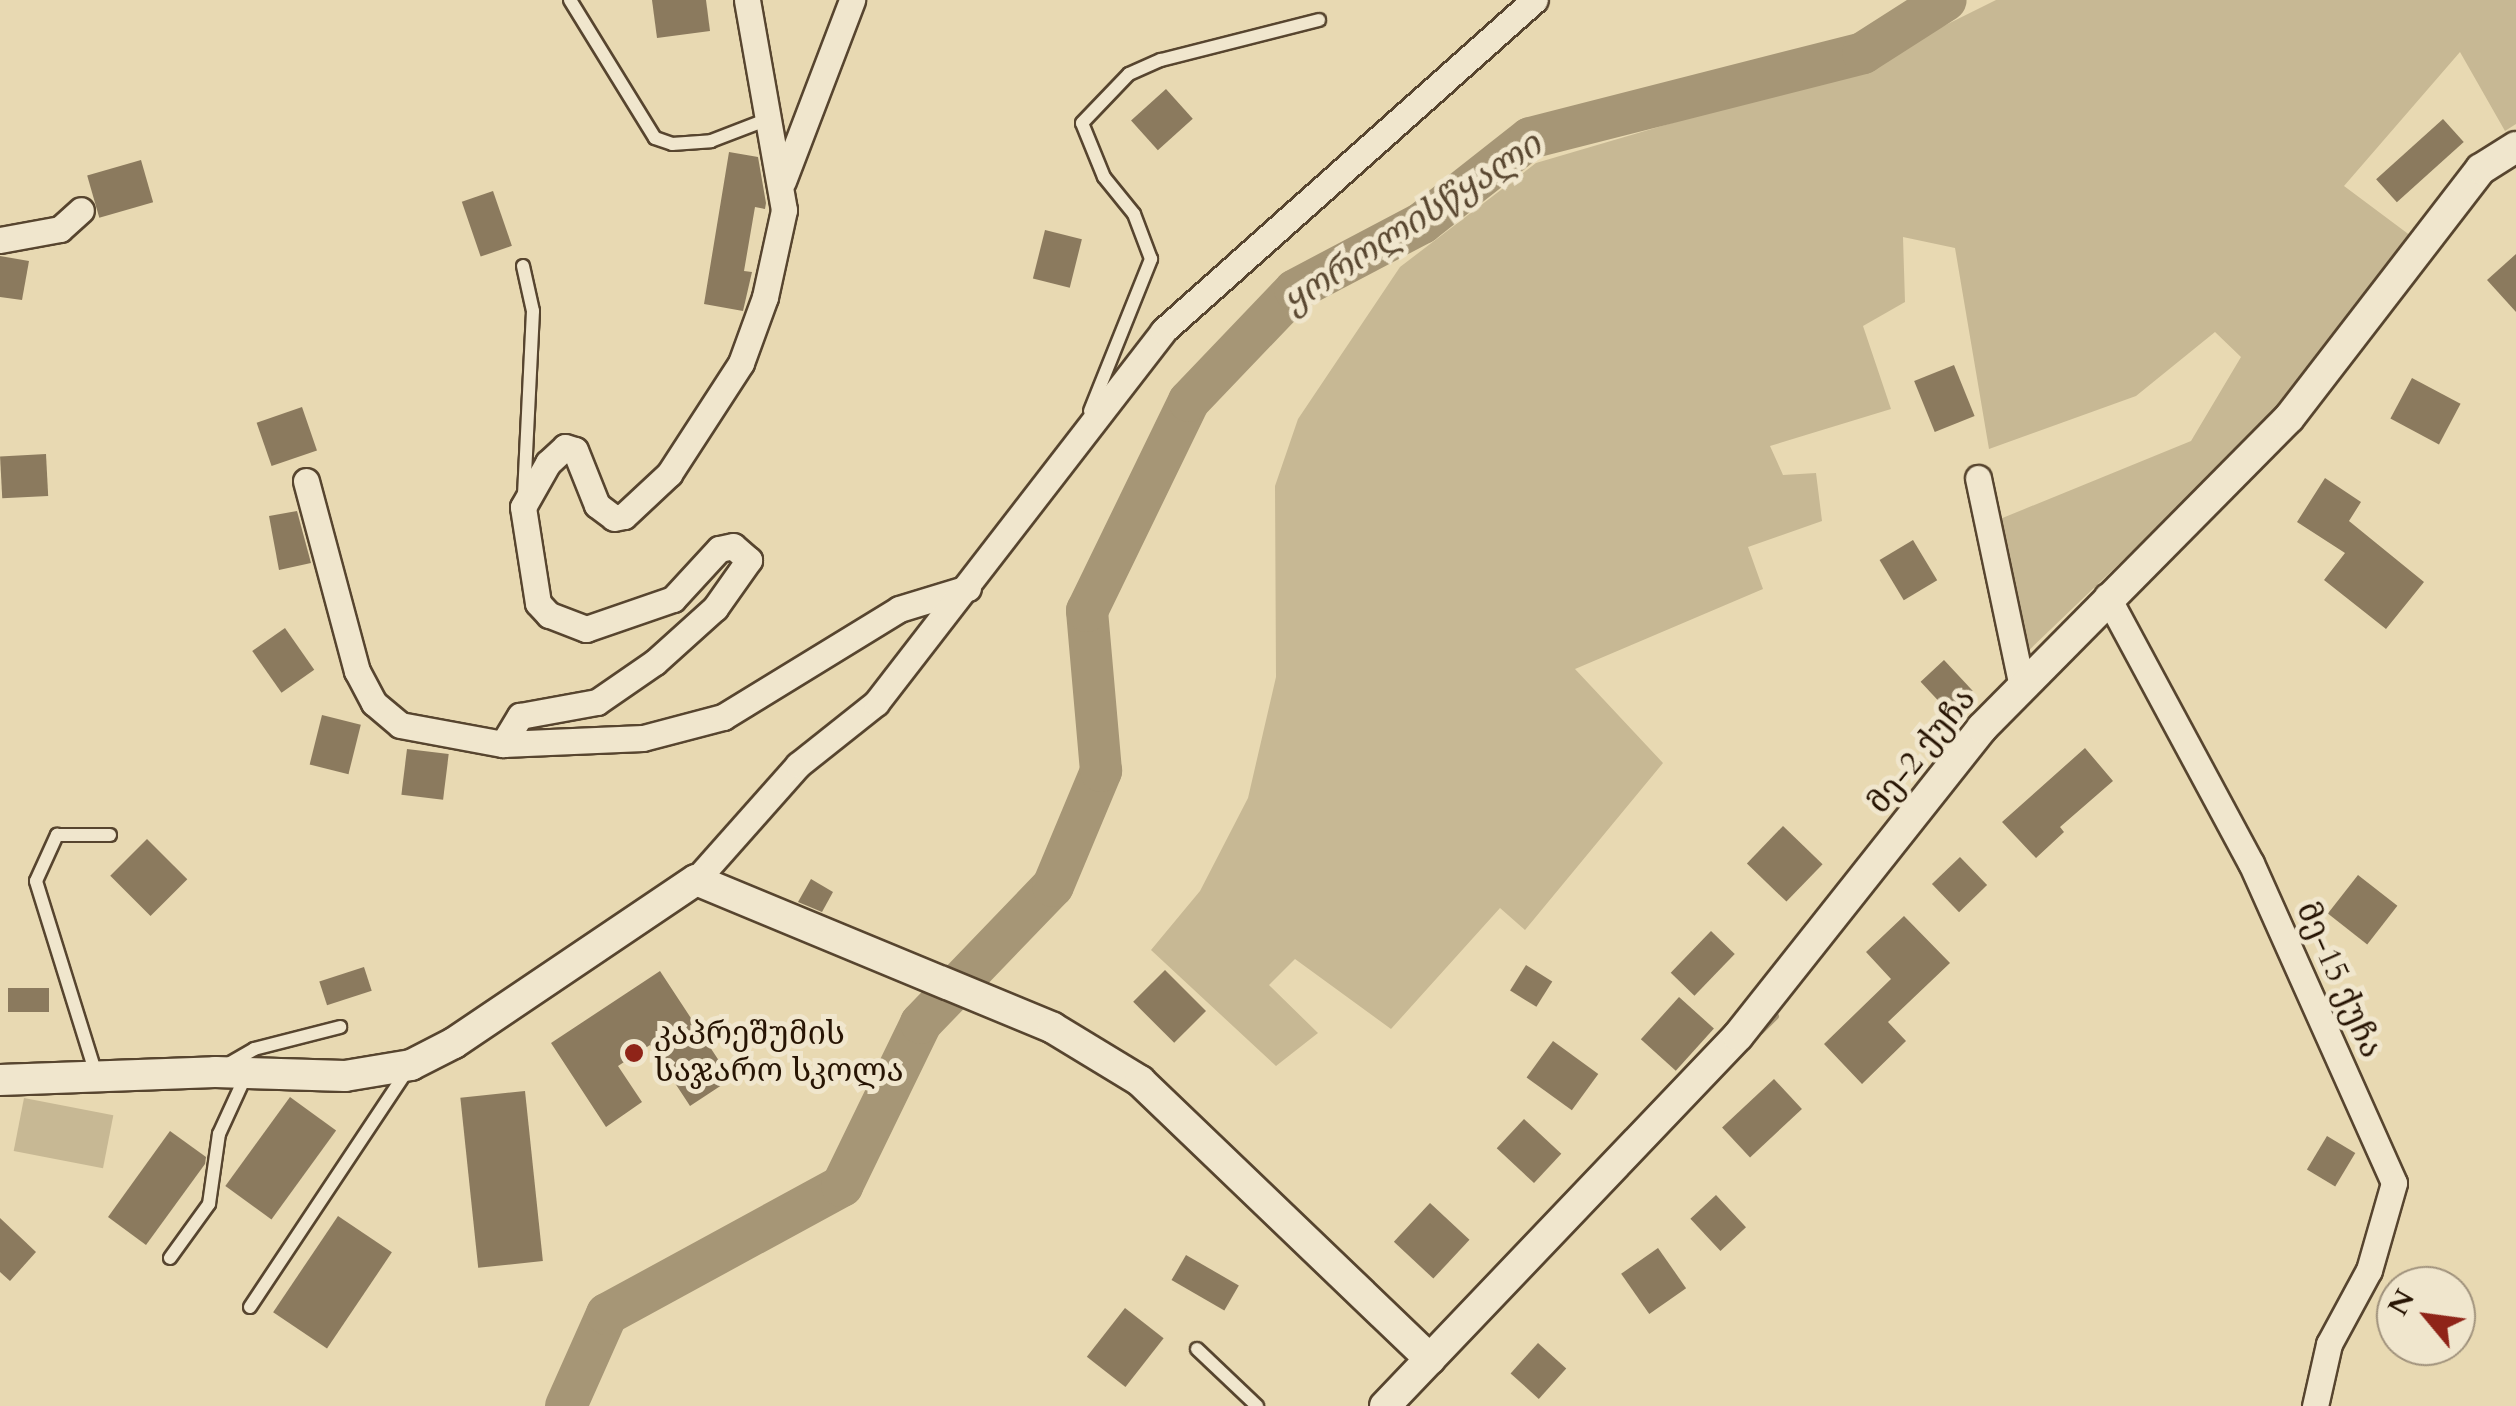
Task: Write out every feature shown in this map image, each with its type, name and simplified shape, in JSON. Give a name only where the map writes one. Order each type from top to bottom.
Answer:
[{"type":"street","points":[[503,744],[520,716],[597,702],[655,662],[715,608],[749,560],[733,546],[719,549],[673,599],[586,630],[549,615],[538,602],[524,507],[548,463],[565,448],[575,450],[597,506],[614,518],[668,474],[741,363],[765,296],[784,210],[783,181],[750,44],[747,0]]},
{"type":"street","points":[[783,181],[852,0]]},
{"type":"street","points":[[0,1080],[214,1072],[246,1076],[345,1076],[410,1065],[454,1043],[696,880],[798,766],[876,703],[968,588],[1079,436],[1164,332],[1534,0]]},
{"type":"street","name":"მე-2 ქუჩა","points":[[1385,1406],[1738,1036],[2022,686],[2107,596],[2289,418],[2481,169],[2516,147]]},
{"type":"street","points":[[0,240],[60,229],[81,210]]},
{"type":"street","points":[[1978,478],[2022,686]]},
{"type":"street","points":[[306,481],[358,671],[374,702],[400,725],[503,744],[560,747],[643,738],[723,717],[899,609],[968,588]]},
{"type":"street","name":"მე-15 ქუჩა","points":[[2107,596],[2252,863],[2394,1183],[2369,1270],[2328,1344],[2315,1406]]},
{"type":"street","points":[[696,880],[893,958],[1053,1028],[1140,1082],[1430,1359]]},
{"type":"lane","points":[[570,0],[654,138],[672,144],[711,141],[768,120]]},
{"type":"lane","points":[[1079,436],[1151,259],[1134,214],[1104,176],[1082,123],[1128,74],[1161,60],[1319,20]]},
{"type":"lane","points":[[523,266],[534,311],[524,507]]},
{"type":"lane","points":[[96,1074],[36,881],[58,835],[110,835]]},
{"type":"lane","points":[[214,1072],[254,1050],[340,1027]]},
{"type":"lane","points":[[250,1307],[410,1065]]},
{"type":"lane","points":[[170,1258],[210,1204],[219,1134],[246,1076]]},
{"type":"lane","points":[[1196,1349],[1257,1406]]},
{"type":"shaded area","points":[[1996,0],[2516,0],[2516,124],[2505,131],[2460,52],[2344,186],[2411,236],[2272,417],[2024,655],[2000,519],[2191,441],[2241,357],[2215,332],[2136,396],[1989,449],[1955,248],[1903,237],[1905,302],[1863,326],[1891,409],[1770,446],[1783,475],[1816,473],[1822,521],[1748,547],[1763,589],[1575,669],[1663,763],[1525,930],[1500,908],[1391,1029],[1295,959],[1269,985],[1318,1033],[1276,1066],[1151,950],[1200,891],[1248,798],[1276,677],[1275,486],[1298,419],[1400,267],[1536,163],[1859,68]]},
{"type":"shaded area","points":[[24,1098],[113,1115],[103,1168],[14,1151]]},
{"type":"building","points":[[652,0],[706,0],[710,31],[657,38]]},
{"type":"building","points":[[1166,89],[1193,119],[1158,150],[1131,120]]},
{"type":"building","points":[[2443,119],[2464,142],[2397,202],[2376,179]]},
{"type":"building","points":[[729,152],[758,157],[766,203],[765,209],[755,207],[744,271],[752,272],[743,311],[704,304]]},
{"type":"building","points":[[141,160],[153,202],[99,218],[87,175]]},
{"type":"building","points":[[493,191],[512,246],[481,257],[462,202]]},
{"type":"building","points":[[1045,230],[1082,239],[1070,288],[1033,279]]},
{"type":"building","points":[[2516,254],[2516,312],[2487,280]]},
{"type":"building","points":[[0,256],[29,261],[22,300],[0,297]]},
{"type":"building","points":[[1954,365],[1975,416],[1935,432],[1914,381]]},
{"type":"building","points":[[2412,378],[2461,404],[2439,444],[2390,419]]},
{"type":"building","points":[[302,407],[317,450],[272,466],[257,423]]},
{"type":"building","points":[[46,454],[48,496],[2,498],[0,456]]},
{"type":"building","points":[[2325,478],[2361,502],[2349,521],[2424,582],[2386,629],[2324,580],[2345,553],[2297,522]]},
{"type":"building","points":[[297,511],[311,563],[279,570],[269,516]]},
{"type":"building","points":[[1913,540],[1937,580],[1904,600],[1880,560]]},
{"type":"building","points":[[285,628],[314,670],[281,693],[252,651]]},
{"type":"building","points":[[1944,660],[1973,691],[1949,713],[1921,682]]},
{"type":"building","points":[[322,715],[361,725],[348,774],[310,764]]},
{"type":"building","points":[[2085,748],[2113,781],[2060,827],[2064,832],[2036,858],[2002,822]]},
{"type":"building","points":[[407,749],[449,754],[443,800],[401,795]]},
{"type":"building","points":[[1783,826],[1823,864],[1786,902],[1747,863]]},
{"type":"building","points":[[147,839],[187,879],[151,916],[110,876]]},
{"type":"building","points":[[1960,857],[1987,885],[1959,912],[1932,884]]},
{"type":"building","points":[[2358,875],[2397,906],[2367,944],[2328,914]]},
{"type":"building","points":[[811,879],[833,892],[822,912],[798,902]]},
{"type":"building","points":[[1904,916],[1950,963],[1888,1022],[1906,1041],[1862,1084],[1824,1044],[1891,979],[1866,952]]},
{"type":"building","points":[[1711,931],[1735,954],[1694,996],[1671,973]]},
{"type":"building","points":[[1526,965],[1552,981],[1536,1007],[1510,990]]},
{"type":"building","points":[[364,967],[372,991],[327,1005],[319,982]]},
{"type":"building","points":[[1165,970],[1206,1011],[1174,1043],[1133,1002]]},
{"type":"building","points":[[660,971],[731,1079],[690,1106],[650,1045],[618,1066],[642,1102],[606,1127],[551,1043]]},
{"type":"building","points":[[8,988],[49,988],[49,1012],[8,1012]]},
{"type":"building","points":[[1679,997],[1714,1028],[1676,1071],[1641,1039]]},
{"type":"building","points":[[1553,1041],[1598,1074],[1572,1110],[1527,1077]]},
{"type":"building","points":[[1774,1079],[1802,1109],[1750,1157],[1722,1127]]},
{"type":"building","points":[[525,1091],[543,1261],[478,1268],[460,1098]]},
{"type":"building","points":[[290,1097],[336,1131],[271,1219],[225,1186]]},
{"type":"building","points":[[1524,1119],[1561,1154],[1534,1183],[1497,1148]]},
{"type":"building","points":[[170,1131],[206,1157],[205,1164],[146,1245],[108,1217]]},
{"type":"building","points":[[2327,1136],[2355,1153],[2335,1186],[2307,1169]]},
{"type":"building","points":[[1716,1195],[1746,1227],[1720,1251],[1690,1219]]},
{"type":"building","points":[[1430,1203],[1469,1240],[1433,1279],[1394,1242]]},
{"type":"building","points":[[338,1216],[392,1252],[327,1349],[273,1312]]},
{"type":"building","points":[[0,1218],[36,1252],[10,1281],[0,1272]]},
{"type":"building","points":[[1658,1248],[1686,1288],[1649,1314],[1621,1274]]},
{"type":"building","points":[[1186,1255],[1239,1286],[1224,1311],[1172,1280]]},
{"type":"building","points":[[1125,1308],[1164,1338],[1125,1387],[1087,1357]]},
{"type":"building","points":[[1538,1343],[1566,1368],[1539,1399],[1511,1373]]},
{"type":"waterway","name":"ყოროლისწყალი","points":[[566,1406],[607,1314],[842,1186],[921,1023],[1053,886],[1101,771],[1087,611],[1189,401],[1295,290],[1422,223],[1530,138],[1863,53],[1946,0]]},
{"type":"waterway","points":[[1760,1031],[1775,1016]]},
{"type":"place","name":"კაპრეშუმის საჯარო სკოლა","points":[[634,1053]]}]
